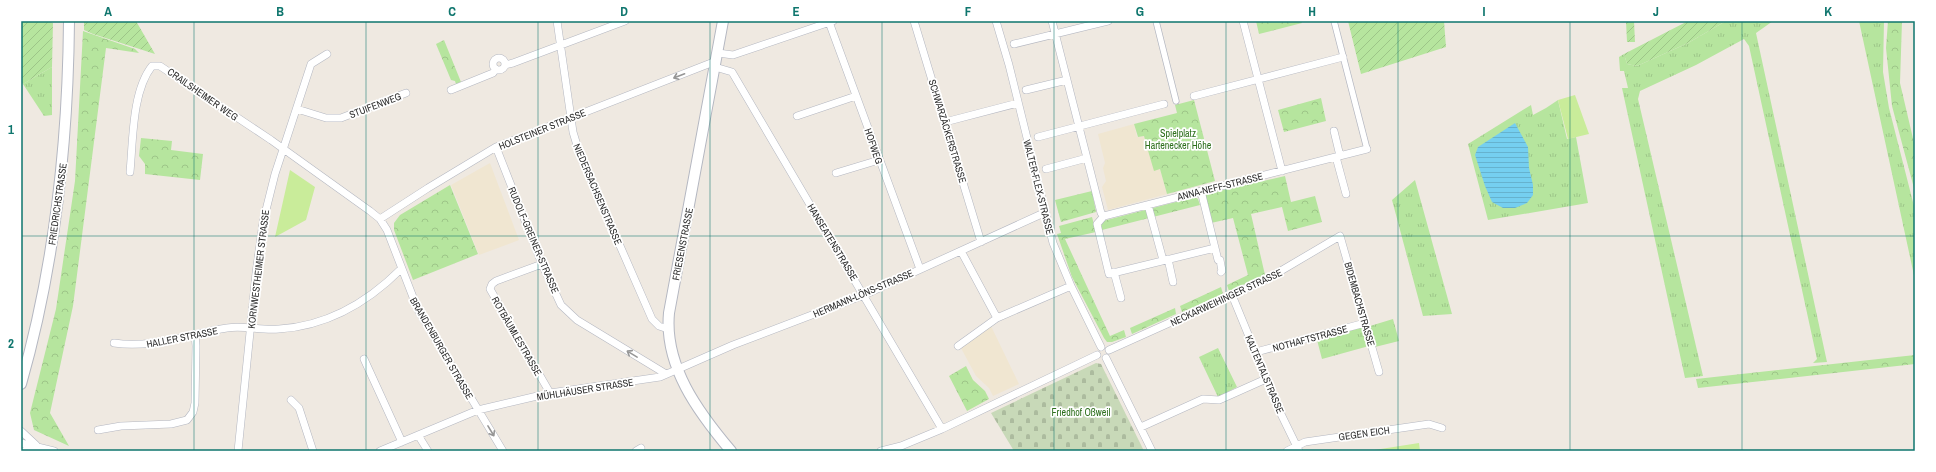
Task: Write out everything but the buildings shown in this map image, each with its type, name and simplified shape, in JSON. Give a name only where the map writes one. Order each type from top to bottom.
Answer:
[{"type":"main road","name":"FRIEDRICHSTRASSE","points":[[21,384],[44,288],[59,201],[67,104],[69,21]]},
{"type":"main road","name":"FRIESENSTRASSE","points":[[723,21],[668,329],[670,347],[677,368],[688,390],[702,414],[731,451]]},
{"type":"street","name":"NIEDERSACHSENSTRASSE","points":[[557,21],[570,117],[580,153],[652,319],[659,326],[668,329]]},
{"type":"street","points":[[451,90],[492,73],[496,69],[501,70],[505,65],[513,64],[625,21]]},
{"type":"street","name":"SCHWARZÄCKERSTRASSE","points":[[914,21],[981,242]]},
{"type":"street","name":"WALTER-FLEX-STRASSE","points":[[996,21],[1053,243],[1071,286],[1101,347]]},
{"type":"street","points":[[1052,21],[1101,213],[1104,216],[1098,224],[1109,274],[1215,248]]},
{"type":"street","points":[[1014,44],[1108,21]]},
{"type":"street","points":[[1156,21],[1176,101]]},
{"type":"street","points":[[1243,21],[1282,171]]},
{"type":"street","points":[[1334,21],[1367,149]]},
{"type":"street","points":[[718,53],[733,55],[827,22]]},
{"type":"street","name":"HOFWEG","points":[[827,22],[920,270]]},
{"type":"street","name":"KORNWESTHEIMER STRASSE","points":[[238,451],[250,329],[263,222],[268,198],[311,64],[327,54]]},
{"type":"street","points":[[1194,96],[1344,56]]},
{"type":"street","points":[[496,69],[492,63],[495,58],[503,58],[505,65]]},
{"type":"street","name":"HOLSTEINER STRASSE","points":[[380,219],[496,147],[711,63],[715,66]]},
{"type":"street","name":"CRAILSHEIMER WEG","points":[[130,172],[139,96],[148,71],[155,65],[164,67],[283,149]]},
{"type":"street","name":"HANSEATENSTRASSE","points":[[715,66],[732,72],[942,429]]},
{"type":"street","points":[[1026,90],[1067,80]]},
{"type":"street","name":"STUIFENWEG","points":[[297,109],[326,118],[340,118],[406,93]]},
{"type":"street","points":[[797,116],[856,96]]},
{"type":"street","points":[[945,122],[1018,103]]},
{"type":"street","points":[[1038,137],[1164,104]]},
{"type":"street","points":[[1334,130],[1346,194]]},
{"type":"street","name":"RUDOLF-GREINER-STRASSE","points":[[496,147],[542,264],[561,305],[577,320],[666,374]]},
{"type":"street","name":"BRANDENBURGER STRASSE","points":[[283,149],[380,219],[387,230],[401,270],[418,310],[503,451]]},
{"type":"street","name":"ANNA-NEFF-STRASSE","points":[[1104,216],[1367,149]]},
{"type":"street","points":[[1046,169],[1088,158]]},
{"type":"street","points":[[836,173],[879,160]]},
{"type":"street","points":[[1201,191],[1221,266],[1221,272]]},
{"type":"street","points":[[1148,205],[1173,282]]},
{"type":"street","name":"HERMANN-LÖNS-STRASSE","points":[[677,368],[864,295],[1046,212]]},
{"type":"street","name":"NECKARWEIHINGER STRASSE","points":[[1109,350],[1232,295],[1294,265],[1340,236]]},
{"type":"street","name":"BIDEMBACHSTRASSE","points":[[1340,236],[1379,372]]},
{"type":"street","points":[[961,251],[997,318]]},
{"type":"street","name":"ROTBÄUMLESTRASSE","points":[[542,264],[496,282],[490,286],[490,288],[550,392]]},
{"type":"street","name":"HALLER STRASSE","points":[[114,343],[140,345],[234,327],[250,329],[278,329],[303,326],[326,320],[377,291],[401,270]]},
{"type":"street","points":[[1114,272],[1121,298]]},
{"type":"street","points":[[958,346],[997,318],[1071,286]]},
{"type":"street","name":"KALTENTALSTRASSE","points":[[1232,295],[1266,379],[1298,449]]},
{"type":"street","name":"NOTHAFTSTRASSE","points":[[1256,352],[1365,323]]},
{"type":"street","points":[[98,430],[121,426],[171,424],[187,420],[193,412],[194,403],[195,334]]},
{"type":"street","points":[[881,451],[903,449],[1097,355],[1097,351],[1101,347],[1105,347],[1109,350],[1109,355],[1106,358]]},
{"type":"street","points":[[1097,355],[1102,359],[1106,358]]},
{"type":"street","points":[[1106,358],[1152,451]]},
{"type":"street","points":[[364,359],[402,442]]},
{"type":"street","name":"MÜHLHÄUSER STRASSE","points":[[380,451],[478,410],[550,392],[660,377],[677,368]]},
{"type":"street","points":[[1140,427],[1203,399],[1219,400],[1266,379]]},
{"type":"street","points":[[292,400],[299,408],[313,451]]},
{"type":"street","name":"GEGEN EICH","points":[[1287,451],[1298,449],[1305,442],[1429,424],[1442,428]]},
{"type":"street","points":[[21,431],[40,447]]},
{"type":"street","points":[[418,435],[428,451]]},
{"type":"street","points":[[21,442],[54,451]]},
{"type":"street","points":[[23,451],[40,447]]},
{"type":"shaded area","points":[[1134,124],[1137,137],[1144,136],[1146,144],[1160,169],[1167,194],[1108,210],[1102,187],[1106,181],[1103,168],[1105,163],[1098,134]]},
{"type":"shaded area","points":[[490,163],[519,240],[479,255],[451,185]]},
{"type":"shaded area","points":[[991,326],[1019,384],[993,396],[989,388],[976,376],[961,348]]},
{"type":"green space","points":[[21,21],[47,21],[53,23],[52,67],[23,84],[21,82]]},
{"type":"green space","points":[[84,21],[136,21],[155,54],[84,30]]},
{"type":"green space","points":[[1256,21],[1301,21],[1302,23],[1259,34]]},
{"type":"green space","points":[[1348,21],[1444,21],[1446,47],[1361,74]]},
{"type":"green space","points":[[1626,21],[1634,21],[1635,42],[1627,42]]},
{"type":"green space","points":[[1688,21],[1726,21],[1688,43],[1637,66],[1627,64],[1624,54]]},
{"type":"green space","points":[[1726,21],[1773,21],[1756,33],[1827,362],[1813,363],[1817,359],[1749,46],[1744,39],[1696,65],[1640,91],[1638,99],[1703,376],[1685,378],[1622,88],[1628,88],[1624,71],[1620,71],[1619,57],[1624,54],[1627,64],[1637,66],[1688,43]]},
{"type":"green space","points":[[1859,21],[1884,21],[1883,72],[1889,108],[1915,210],[1915,280]]},
{"type":"green space","points":[[1888,21],[1902,21],[1900,83],[1915,147],[1915,192],[1892,106],[1886,48]]},
{"type":"green space","points":[[83,31],[135,49],[139,53],[106,48],[73,306],[50,413],[69,446],[34,430],[30,413],[56,309],[75,181]]},
{"type":"green space","points":[[444,40],[461,82],[456,84],[455,81],[451,80],[436,44]]},
{"type":"green space","points":[[52,67],[52,115],[44,116],[23,84]]},
{"type":"green space","points":[[1575,95],[1589,134],[1568,139],[1558,100]]},
{"type":"green space","points":[[1321,98],[1326,121],[1284,132],[1278,110]]},
{"type":"green space","name":"Spielplatz Hartenecker Höhe","points":[[1194,100],[1215,181],[1167,194],[1160,169],[1154,171],[1144,136],[1138,137],[1134,124],[1177,113],[1175,105]]},
{"type":"green space","points":[[1558,100],[1567,139],[1576,137],[1588,203],[1488,220],[1468,144],[1531,105],[1533,115]]},
{"type":"green space","points":[[141,138],[172,141],[171,150],[203,154],[200,180],[145,174],[145,164],[139,156]]},
{"type":"green space","points":[[290,170],[315,187],[306,220],[275,237]]},
{"type":"green space","points":[[1285,176],[1291,202],[1315,196],[1322,222],[1288,231],[1282,207],[1251,214],[1265,275],[1229,291],[1227,285],[1248,275],[1233,218],[1211,223],[1205,197],[1206,194]]},
{"type":"green space","points":[[1415,180],[1452,314],[1423,316],[1392,200]]},
{"type":"green space","points":[[450,185],[478,254],[413,280],[394,230],[394,223],[400,215]]},
{"type":"green space","points":[[1092,191],[1096,212],[1061,222],[1055,200]]},
{"type":"green space","points":[[1195,197],[1198,199],[1200,205],[1102,230],[1101,226],[1103,221]]},
{"type":"green space","points":[[1092,217],[1096,232],[1065,239],[1110,336],[1124,330],[1126,337],[1112,342],[1107,342],[1104,338],[1072,277],[1057,234],[1061,233],[1059,226]]},
{"type":"green space","points":[[1221,287],[1223,294],[1182,312],[1180,306]]},
{"type":"green space","points":[[1175,308],[1176,314],[1132,334],[1130,328]]},
{"type":"green space","points":[[1393,319],[1399,341],[1375,347],[1370,326]]},
{"type":"green space","points":[[1363,327],[1369,346],[1322,359],[1317,340]]},
{"type":"green space","points":[[1218,348],[1237,387],[1218,397],[1199,357]]},
{"type":"green space","points":[[1915,355],[1915,364],[1698,388],[1696,379]]},
{"type":"green space","name":"Friedhof Oßweil","points":[[1096,363],[1101,364],[1144,451],[1014,451],[991,413]]},
{"type":"green space","points":[[966,366],[973,380],[985,391],[989,399],[967,411],[949,376]]},
{"type":"green space","points":[[1419,443],[1420,451],[1368,451]]},
{"type":"water","points":[[1515,123],[1528,147],[1533,195],[1527,203],[1515,208],[1503,208],[1492,202],[1475,155],[1478,147]]}]
